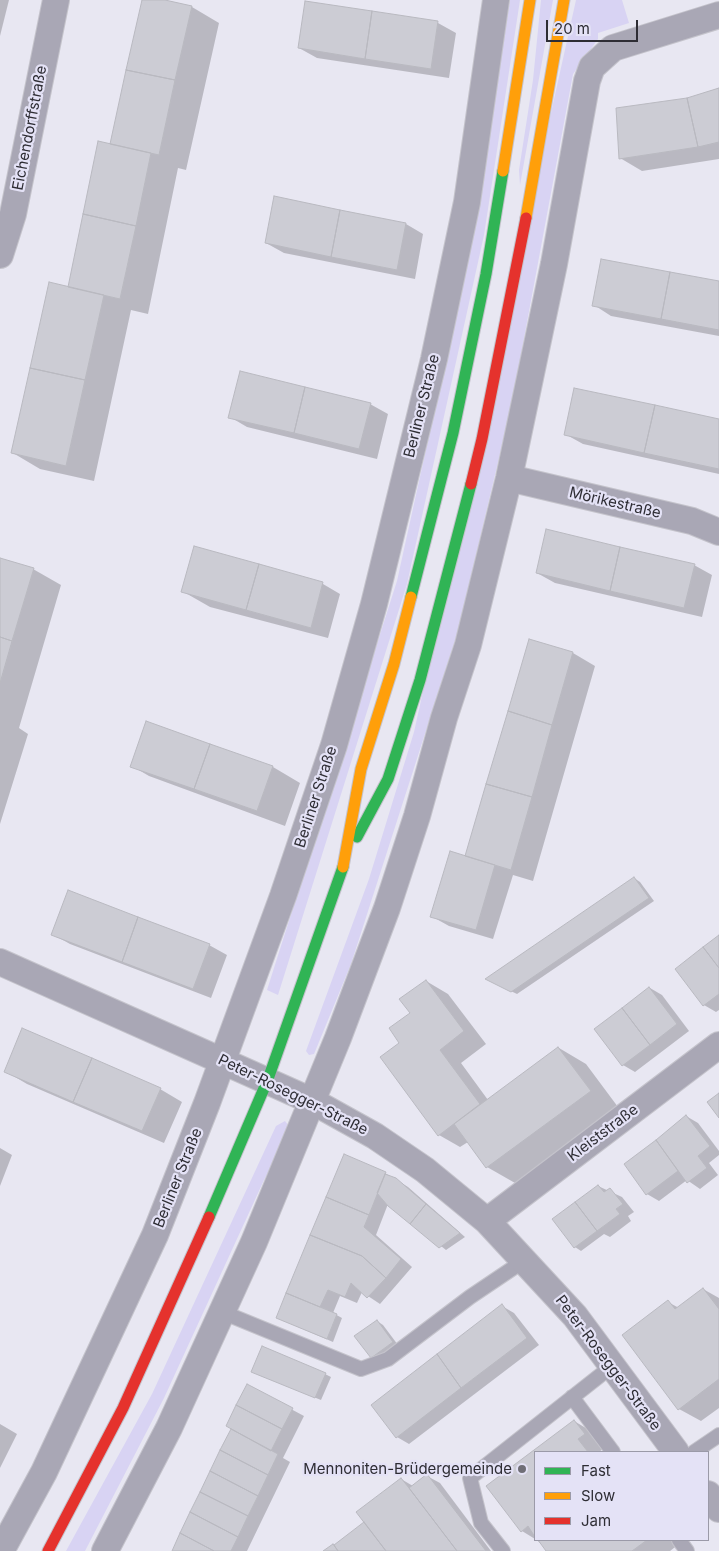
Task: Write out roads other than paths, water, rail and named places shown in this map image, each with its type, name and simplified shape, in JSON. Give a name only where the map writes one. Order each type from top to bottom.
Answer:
[{"type":"main road","points":[[48,1551],[123,1408],[228,1176],[268,1079],[316,949],[347,856],[361,769],[394,664],[453,432],[486,274],[530,0]]},
{"type":"main road","points":[[347,856],[388,779],[420,680],[453,555],[482,439],[515,279],[564,0]]},
{"type":"street","name":"Eichendorffstraße","points":[[0,255],[13,214],[56,0]]},
{"type":"street","name":"Berliner Straße","points":[[1,1551],[44,1472],[155,1235],[283,896],[334,746],[374,604],[434,359],[466,202],[496,0]]},
{"type":"street","points":[[105,1551],[170,1428],[254,1242],[312,1101],[387,908],[417,816],[444,718],[468,645],[509,478],[554,264],[587,80],[592,67],[613,48],[719,15]]},
{"type":"street","name":"Mörikestraße","points":[[509,478],[692,521],[719,532]]},
{"type":"street","name":"Peter-Rosegger-Straße","points":[[0,962],[268,1079],[375,1136],[425,1170],[487,1221],[575,1316],[675,1451]]},
{"type":"street","name":"Kleiststraße","points":[[487,1221],[719,1045]]},
{"type":"street","points":[[709,1495],[719,1509]]},
{"type":"lane","points":[[222,1312],[361,1369],[388,1359],[470,1297],[525,1260]]},
{"type":"lane","points":[[503,1551],[482,1523],[470,1478],[612,1366]]},
{"type":"lane","points":[[572,1397],[612,1451]]},
{"type":"lane","points":[[695,1451],[719,1434]]},
{"type":"place","name":"Mennoniten-Brüdergemeinde","points":[[522,1469]]}]
